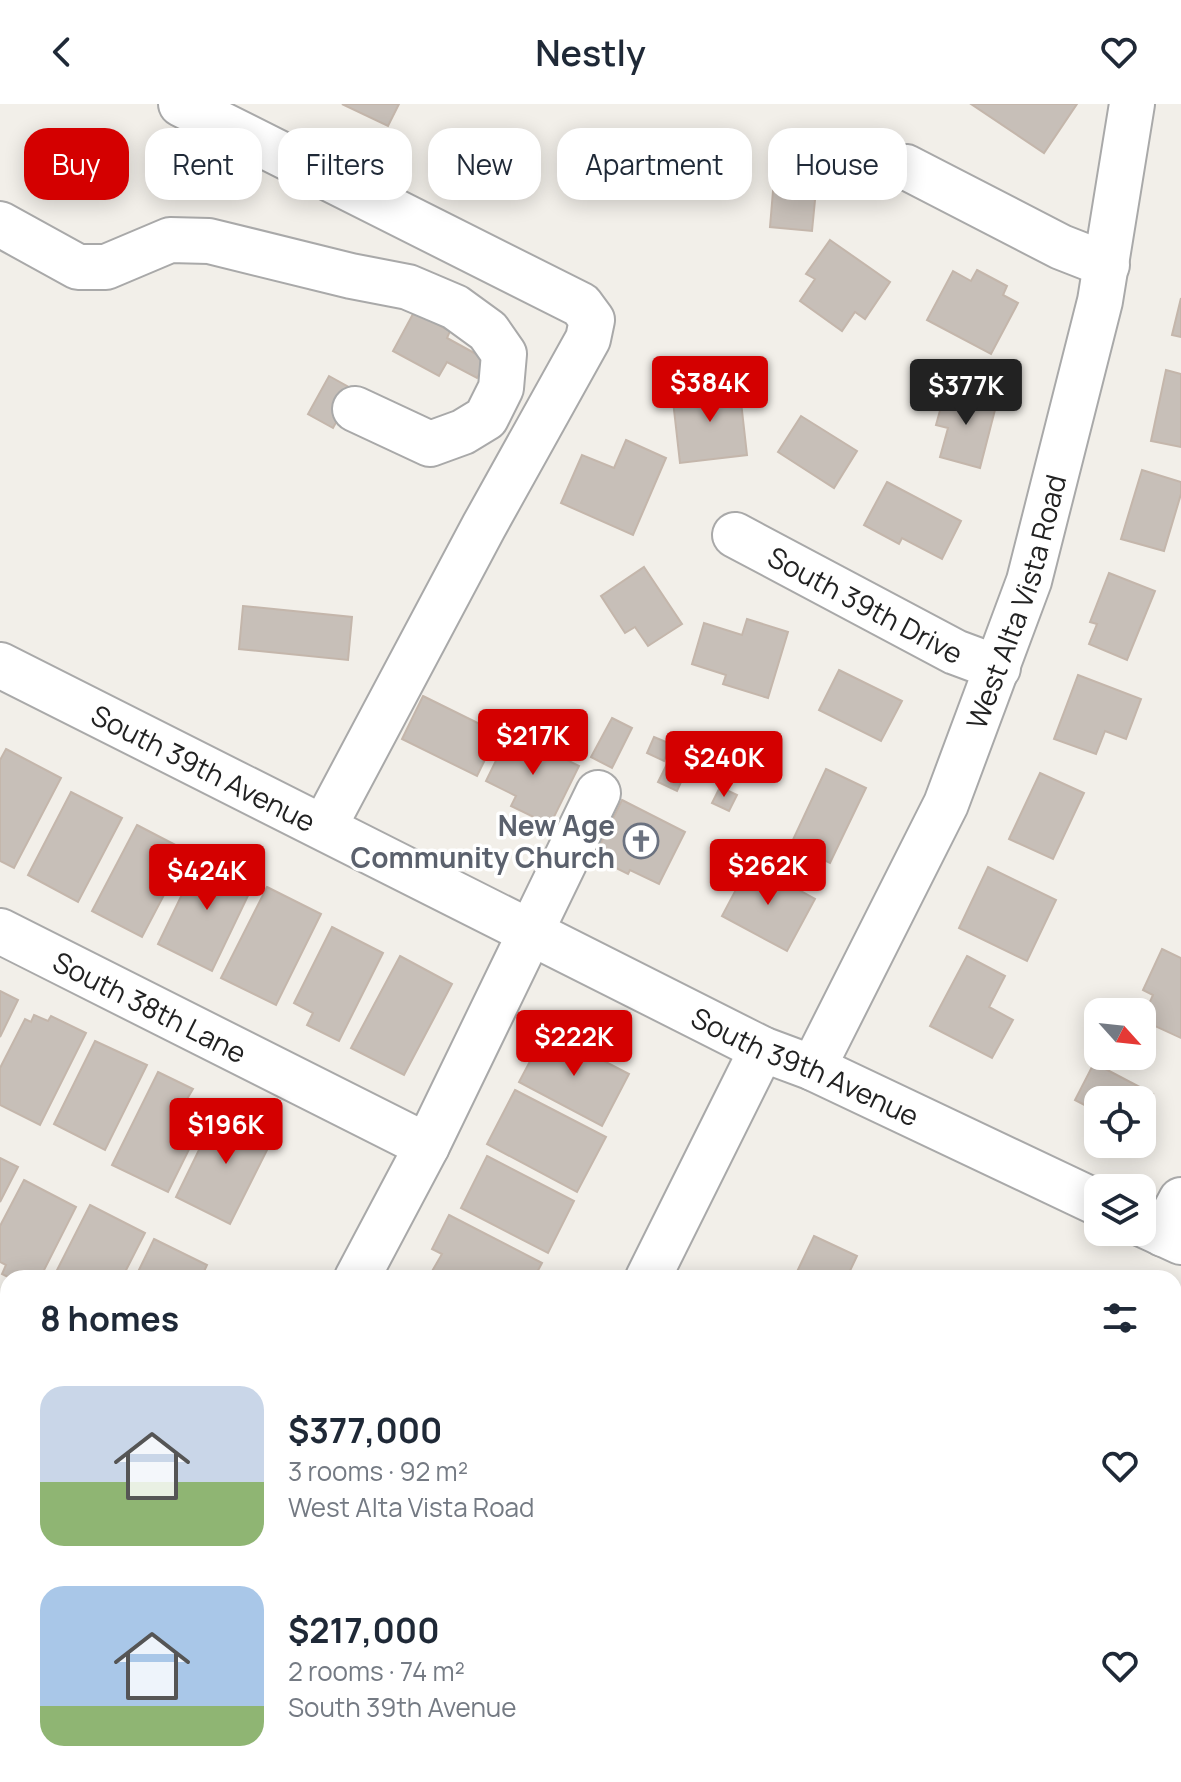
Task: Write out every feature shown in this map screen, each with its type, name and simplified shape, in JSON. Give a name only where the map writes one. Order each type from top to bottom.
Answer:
[{"type":"street","points":[[181,104],[581,305],[592,320],[588,339],[484,526],[324,827]]},
{"type":"street","name":"West Alta Vista Road","points":[[813,1068],[946,804],[1029,581],[1100,301],[1132,104]]},
{"type":"street","points":[[907,168],[1061,247],[1107,265]]},
{"type":"street","points":[[0,224],[78,267],[106,267],[170,240],[209,241],[408,287],[455,307],[488,331],[504,354],[501,388],[486,418],[463,432],[430,444],[355,409]]},
{"type":"street","name":"South 39th Drive","points":[[735,535],[955,652],[998,668]]},
{"type":"street","name":"South 39th Avenue","points":[[0,665],[762,1049],[813,1068],[1084,1196]]},
{"type":"street","points":[[361,1270],[427,1146],[598,793]]},
{"type":"street","name":"South 38th Lane","points":[[0,931],[427,1146]]},
{"type":"street","points":[[652,1270],[762,1049]]},
{"type":"building","points":[[342,104],[399,104],[388,126]]},
{"type":"building","points":[[971,104],[1077,104],[1044,153]]},
{"type":"building","points":[[772,200],[815,200],[812,231],[770,227]]},
{"type":"building","points":[[830,240],[890,282],[865,319],[855,312],[842,331],[800,301],[815,279],[806,274]]},
{"type":"building","points":[[977,270],[1007,286],[1003,295],[1018,303],[991,354],[927,320],[953,271],[971,281]]},
{"type":"building","points":[[1181,298],[1181,337],[1172,335]]},
{"type":"building","points":[[414,312],[450,331],[447,338],[487,360],[477,378],[447,362],[439,376],[393,351]]},
{"type":"building","points":[[1166,370],[1181,374],[1181,447],[1151,441]]},
{"type":"building","points":[[329,376],[354,390],[333,428],[308,414]]},
{"type":"building","points":[[739,384],[747,455],[680,463],[672,392]]},
{"type":"building","points":[[946,389],[997,402],[980,468],[940,457],[948,428],[936,425]]},
{"type":"building","points":[[801,416],[857,451],[834,488],[778,452]]},
{"type":"building","points":[[626,440],[666,458],[633,535],[561,503],[582,455],[614,468]]},
{"type":"building","points":[[1142,470],[1181,482],[1181,494],[1164,551],[1121,539]]},
{"type":"building","points":[[887,482],[961,521],[942,559],[902,538],[899,544],[864,525]]},
{"type":"building","points":[[644,567],[682,624],[648,646],[635,627],[625,633],[601,596]]},
{"type":"building","points":[[1109,573],[1155,591],[1127,660],[1089,644],[1097,624],[1090,622]]},
{"type":"building","points":[[243,606],[352,617],[348,660],[239,649]]},
{"type":"building","points":[[747,619],[788,632],[768,698],[723,684],[726,675],[692,664],[704,623],[742,635]]},
{"type":"building","points":[[839,670],[902,701],[881,741],[819,710]]},
{"type":"building","points":[[1078,675],[1141,699],[1126,739],[1105,731],[1096,754],[1054,739]]},
{"type":"building","points":[[423,696],[498,733],[477,776],[402,739]]},
{"type":"building","points":[[612,718],[632,728],[612,768],[591,757]]},
{"type":"building","points":[[510,732],[579,766],[550,825],[511,806],[516,796],[486,781]]},
{"type":"building","points":[[654,737],[671,744],[664,761],[647,753]]},
{"type":"building","points":[[6,749],[61,778],[14,868],[0,861],[0,760]]},
{"type":"building","points":[[668,762],[686,771],[677,791],[658,782]]},
{"type":"building","points":[[826,769],[866,788],[830,863],[791,844]]},
{"type":"building","points":[[1040,773],[1084,793],[1053,859],[1009,839]]},
{"type":"building","points":[[720,787],[737,795],[729,811],[712,803]]},
{"type":"building","points":[[71,792],[122,818],[78,902],[28,875]]},
{"type":"building","name":"New Age Community Church","points":[[622,800],[685,832],[659,884],[606,863],[609,857],[597,851]]},
{"type":"building","points":[[137,825],[187,851],[142,937],[92,911]]},
{"type":"building","points":[[202,853],[256,879],[212,971],[158,944]]},
{"type":"building","points":[[750,863],[815,899],[787,951],[722,916]]},
{"type":"building","points":[[988,867],[1056,900],[1027,961],[959,928]]},
{"type":"building","points":[[267,887],[321,914],[276,1005],[221,978]]},
{"type":"building","points":[[332,927],[383,953],[339,1041],[307,1025],[313,1013],[294,1003]]},
{"type":"building","points":[[1162,949],[1181,958],[1181,1038],[1156,1026],[1156,998],[1143,990]]},
{"type":"building","points":[[400,956],[452,984],[404,1075],[351,1048]]},
{"type":"building","points":[[967,956],[1005,976],[989,1007],[1013,1020],[992,1058],[930,1026]]},
{"type":"building","points":[[0,991],[18,1000],[0,1037]]},
{"type":"building","points":[[34,1015],[48,1021],[51,1016],[86,1033],[40,1125],[0,1105],[0,1068],[25,1019],[31,1022]]},
{"type":"building","points":[[546,1031],[629,1074],[602,1126],[519,1082]]},
{"type":"building","points":[[95,1041],[147,1065],[105,1150],[54,1124]]},
{"type":"building","points":[[1090,1070],[1107,1070],[1138,1086],[1084,1086],[1084,1105],[1075,1100]]},
{"type":"building","points":[[158,1072],[193,1089],[187,1099],[203,1107],[201,1112],[206,1115],[168,1192],[112,1165]]},
{"type":"building","points":[[515,1090],[606,1137],[577,1192],[487,1144]]},
{"type":"building","points":[[224,1115],[239,1122],[243,1115],[276,1132],[230,1224],[176,1197],[215,1117],[221,1120]]},
{"type":"building","points":[[487,1156],[574,1201],[548,1253],[461,1208]]},
{"type":"building","points":[[0,1158],[18,1167],[0,1202]]},
{"type":"building","points":[[24,1180],[76,1207],[44,1270],[4,1270],[6,1265],[0,1262],[0,1226]]},
{"type":"building","points":[[90,1205],[145,1233],[126,1270],[57,1270]]},
{"type":"building","points":[[449,1215],[542,1263],[538,1270],[433,1270],[442,1254],[432,1249]]},
{"type":"building","points":[[814,1236],[857,1256],[850,1270],[798,1270]]},
{"type":"building","points":[[154,1239],[207,1265],[205,1270],[139,1270]]},
{"type":"place","name":"New Age Community Church","points":[[641,841]]}]
